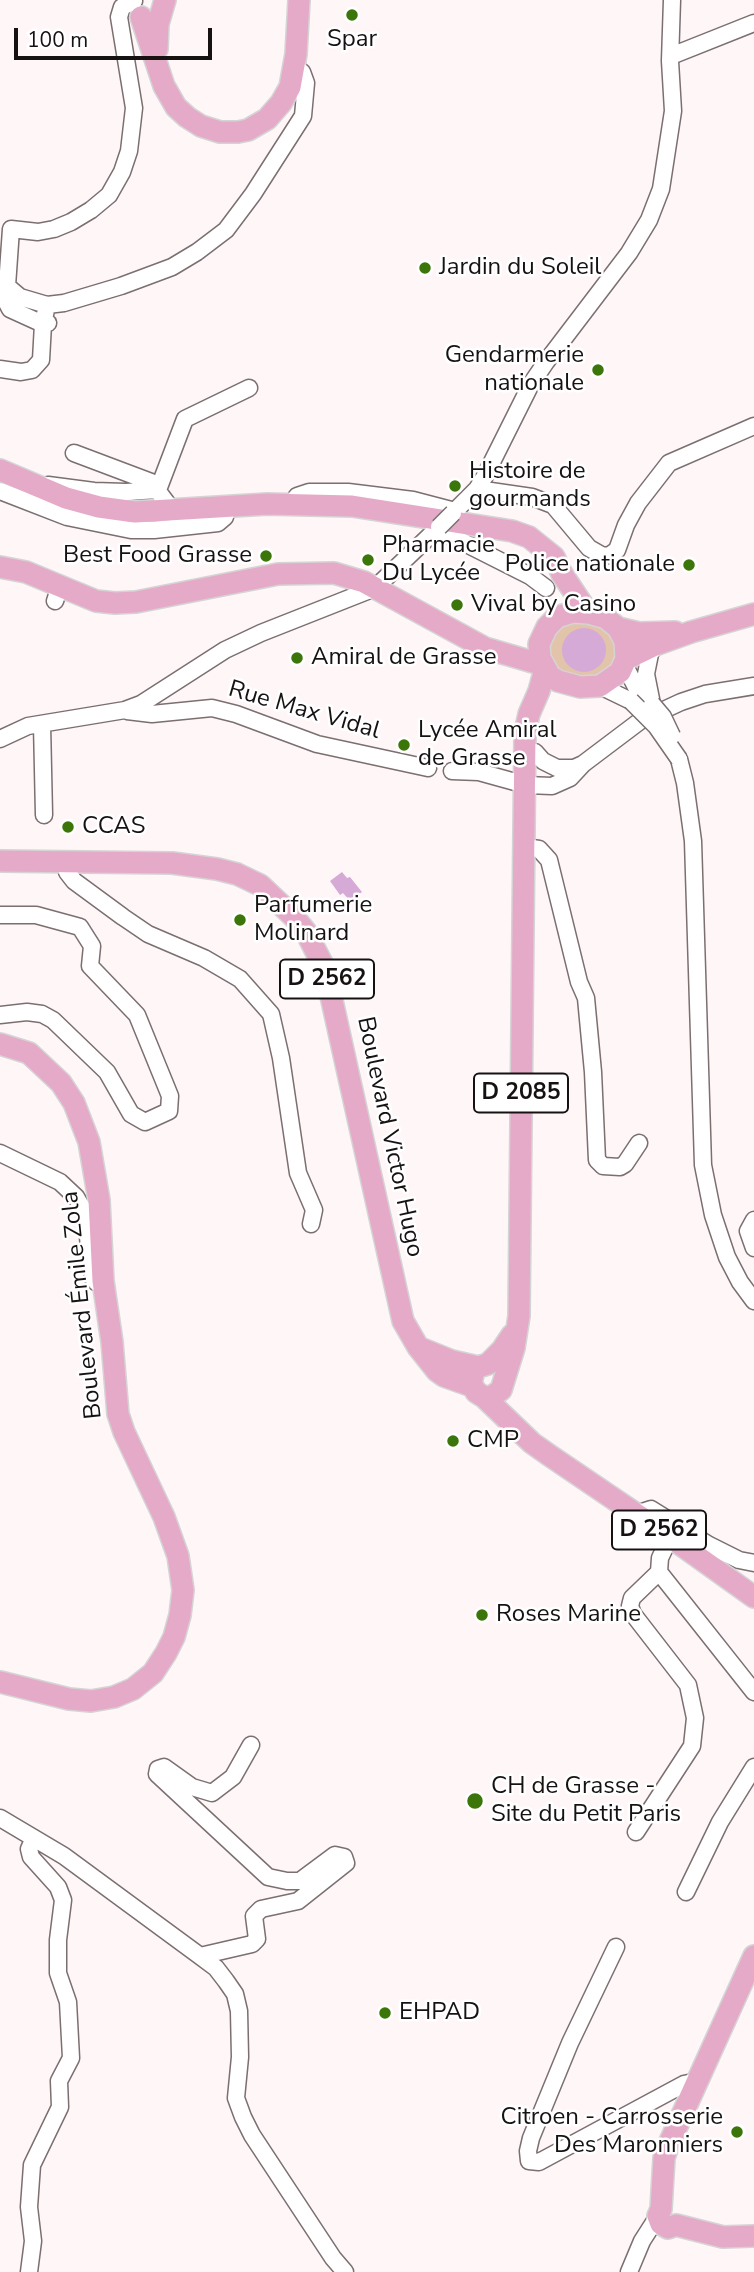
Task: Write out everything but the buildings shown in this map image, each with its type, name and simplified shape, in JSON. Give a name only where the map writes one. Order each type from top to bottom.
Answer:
[{"type":"main road","points":[[145,8],[167,93],[182,113],[201,126],[220,132],[248,130],[267,119],[286,94],[294,67],[299,0]]},
{"type":"main road","points":[[0,470],[66,498],[99,507],[135,512],[292,504],[352,506],[512,531],[529,537],[554,557],[554,581],[562,600],[557,617],[542,634],[510,649],[498,651]]},
{"type":"main road","points":[[0,567],[26,572],[58,594],[115,603],[278,574],[334,573],[375,588],[485,648],[544,667]]},
{"type":"main road","points":[[554,581],[588,613]]},
{"type":"main road","points":[[557,617],[573,612],[606,618],[618,628],[625,641],[625,661]]},
{"type":"main road","points":[[542,634],[539,653],[551,676],[569,686],[589,688],[600,686],[614,678],[625,661],[655,645],[754,614]]},
{"type":"main road","points":[[618,628],[639,633],[691,632]]},
{"type":"main road","name":"D 2085","points":[[529,785],[526,723],[540,691],[544,667]]},
{"type":"main road","name":"D 2085","points":[[488,1379],[514,1348],[519,1316],[525,847],[529,785],[537,732],[545,706],[551,698],[569,686]]},
{"type":"main road","name":"Boulevard Victor Hugo","points":[[0,861],[180,864],[237,874],[260,885],[276,898],[306,932],[325,969],[403,1321],[418,1347],[488,1379]]},
{"type":"main road","name":"Boulevard Émile Zola","points":[[0,1044],[29,1054],[61,1083],[74,1103],[89,1142],[99,1200],[103,1281],[112,1342],[118,1414],[124,1432],[161,1507],[177,1556],[183,1590],[174,1637],[153,1673],[133,1689],[114,1697],[91,1701],[69,1699],[0,1682]]},
{"type":"main road","name":"D 2562","points":[[488,1379],[532,1443],[754,1597]]},
{"type":"main road","points":[[754,1955],[668,2146],[662,2181],[665,2219],[723,2237],[754,2236]]},
{"type":"street","points":[[0,739],[17,730],[125,710],[141,704],[225,650],[261,632],[375,588],[440,531],[477,489],[531,384],[579,316],[629,253],[649,220],[661,189],[673,111],[672,0]]},
{"type":"street","points":[[46,323],[10,309],[6,301],[11,229],[38,232],[71,222],[108,195],[122,172],[130,151],[134,108],[122,35],[121,10],[126,4],[145,8]]},
{"type":"street","points":[[671,56],[754,23]]},
{"type":"street","points":[[7,286],[20,297],[47,305],[77,299],[172,268],[226,230],[253,194],[303,116],[306,83],[302,72],[294,67]]},
{"type":"street","points":[[0,369],[21,372],[32,370],[41,360],[47,305]]},
{"type":"street","points":[[158,490],[185,419],[248,388]]},
{"type":"street","points":[[477,489],[531,497],[553,505],[589,548],[603,556],[610,555],[617,550],[638,503],[669,463],[754,426]]},
{"type":"street","points":[[74,453],[151,482],[173,511]]},
{"type":"street","points":[[26,482],[94,491],[158,490]]},
{"type":"street","points":[[0,491],[67,517],[131,530],[218,523],[225,517],[228,507]]},
{"type":"street","points":[[292,504],[297,496],[309,492],[348,492],[413,500],[454,512]]},
{"type":"street","points":[[440,531],[530,576],[554,581]]},
{"type":"street","points":[[639,692],[655,645]]},
{"type":"street","points":[[625,661],[656,726],[679,759]]},
{"type":"street","points":[[600,686],[639,692],[652,704],[663,717],[679,759],[693,841],[703,1165],[713,1215],[727,1257],[754,1301]]},
{"type":"street","points":[[452,771],[479,772],[529,785],[552,786],[570,778],[583,764],[640,721],[705,694],[754,686]]},
{"type":"street","name":"Rue Max Vidal","points":[[125,710],[152,714],[212,708],[236,714],[317,744],[428,768]]},
{"type":"street","points":[[42,724],[44,816]]},
{"type":"street","points":[[535,752],[543,761],[557,768],[575,768],[583,764]]},
{"type":"street","points":[[525,847],[539,849],[548,860],[579,982],[586,998],[597,1160],[603,1166],[620,1167],[639,1143]]},
{"type":"street","points":[[66,862],[67,873],[75,881],[123,917],[148,934],[204,958],[240,979],[271,1014],[281,1058],[298,1173],[314,1210],[311,1224]]},
{"type":"street","points":[[0,915],[36,915],[80,928],[92,946],[90,965],[137,1015],[170,1096],[169,1111],[145,1122],[131,1114],[107,1072],[53,1020],[35,1013],[0,1015]]},
{"type":"street","points":[[0,1153],[60,1182],[76,1197],[85,1213],[93,1278],[96,1282],[103,1281]]},
{"type":"street","points":[[754,1220],[748,1231],[754,1248]]},
{"type":"street","points":[[636,1514],[651,1509],[709,1545],[739,1560],[754,1563]]},
{"type":"street","points":[[636,1832],[692,1746],[695,1718],[688,1685],[633,1614],[630,1606],[632,1598],[659,1572],[660,1558],[670,1537]]},
{"type":"street","points":[[659,1572],[754,1692]]},
{"type":"street","points":[[200,1956],[252,1944],[257,1939],[254,1916],[261,1909],[298,1901],[346,1863],[344,1857],[335,1855],[300,1881],[268,1877],[157,1774],[158,1769],[164,1767],[192,1787],[212,1793],[233,1777],[251,1745]]},
{"type":"street","points":[[686,1892],[720,1822],[754,1767]]},
{"type":"street","points":[[0,1818],[64,1856],[216,1968],[226,1981],[235,1994],[239,2011],[240,2057],[236,2098],[243,2117],[252,2135],[345,2272]]},
{"type":"street","points":[[29,2272],[33,2241],[29,2207],[32,2165],[60,2107],[59,2081],[71,2058],[68,2002],[58,1973],[58,1940],[63,1900],[58,1887],[30,1857],[29,1849],[34,1838]]},
{"type":"street","points":[[616,1947],[570,2043],[531,2138],[528,2151],[530,2161],[539,2162],[684,2084],[698,2081]]},
{"type":"street","points":[[629,2272],[665,2219]]},
{"type":"shaded area","points":[[577,622],[605,629],[614,641],[616,651],[611,665],[598,676],[577,677],[558,670],[552,664],[549,642],[559,627]]},
{"type":"shaded area","points":[[584,628],[599,635],[606,650],[599,665],[584,672],[569,665],[562,650],[569,635]]},
{"type":"shaded area","points":[[342,872],[347,878],[350,877],[362,892],[350,901],[343,893],[340,895],[330,881]]},
{"type":"place","name":"Spar","points":[[352,15]]},
{"type":"place","name":"Jardin du Soleil","points":[[425,268]]},
{"type":"place","name":"Gendarmerie nationale","points":[[598,370]]},
{"type":"place","name":"Histoire de gourmands","points":[[455,486]]},
{"type":"place","name":"Best Food Grasse","points":[[266,556]]},
{"type":"place","name":"Pharmacie Du Lycée","points":[[368,560]]},
{"type":"place","name":"Police nationale","points":[[689,565]]},
{"type":"place","name":"Vival by Casino","points":[[457,605]]},
{"type":"place","name":"Amiral de Grasse","points":[[297,658]]},
{"type":"place","name":"Lycée Amiral de Grasse","points":[[404,745]]},
{"type":"place","name":"CCAS","points":[[68,827]]},
{"type":"place","name":"Parfumerie Molinard","points":[[240,920]]},
{"type":"place","name":"CMP","points":[[453,1441]]},
{"type":"place","name":"Roses Marine","points":[[482,1615]]},
{"type":"place","name":"CH de Grasse - Site du Petit Paris","points":[[475,1801]]},
{"type":"place","name":"EHPAD","points":[[385,2013]]},
{"type":"place","name":"Citroen - Carrosserie Des Maronniers","points":[[737,2132]]}]
